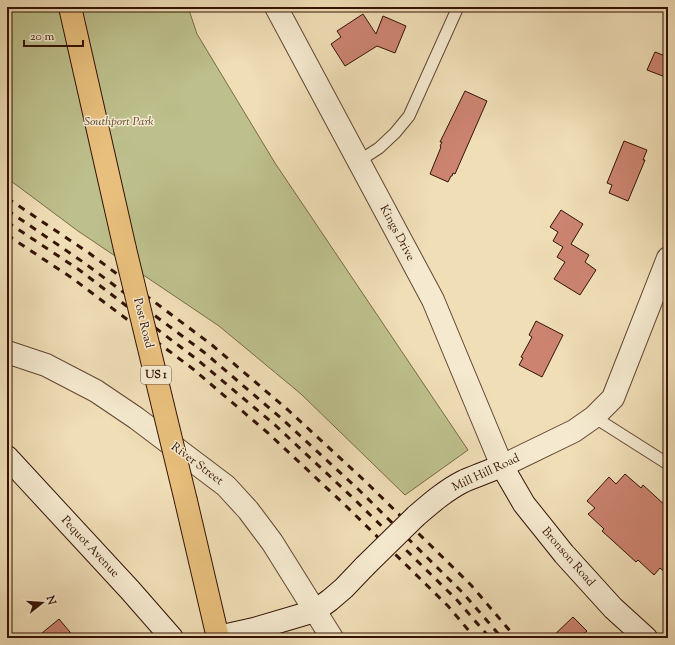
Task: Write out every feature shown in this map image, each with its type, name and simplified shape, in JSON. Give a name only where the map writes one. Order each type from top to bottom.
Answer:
[{"type":"main road","name":"Post Road","points":[[70,7],[125,249],[218,638]]},
{"type":"street","name":"Kings Drive","points":[[276,7],[433,300],[502,466]]},
{"type":"street","name":"Mill Hill Road","points":[[218,638],[315,611],[344,588],[436,498],[464,481],[502,466],[574,431],[594,416],[613,398],[668,258]]},
{"type":"street","name":"River Street","points":[[7,352],[46,365],[96,391],[136,418],[226,486],[248,510],[272,542],[332,638]]},
{"type":"street","name":"Pequot Avenue","points":[[7,457],[130,590],[172,638]]},
{"type":"street","name":"Bronson Road","points":[[502,466],[524,504],[564,554],[613,608],[646,638]]},
{"type":"lane","points":[[358,161],[379,148],[395,133],[409,116],[458,7]]},
{"type":"lane","points":[[594,416],[668,464]]},
{"type":"green space","name":"Southport Park","points":[[7,7],[188,7],[197,34],[275,163],[468,450],[405,495],[301,394],[219,326],[78,231],[7,178]]},
{"type":"building","points":[[363,14],[376,34],[383,16],[406,26],[395,53],[377,46],[345,66],[331,44],[341,37],[337,31]]},
{"type":"building","points":[[655,52],[668,57],[668,78],[647,70]]},
{"type":"building","points":[[465,91],[487,101],[455,174],[453,173],[448,182],[430,174],[441,147],[442,142],[440,142]]},
{"type":"building","points":[[624,141],[647,150],[643,160],[645,160],[628,201],[609,193],[612,185],[607,183]]},
{"type":"building","points":[[561,210],[583,224],[571,244],[589,255],[585,262],[596,270],[580,295],[554,279],[565,262],[557,257],[563,247],[553,241],[558,232],[550,227]]},
{"type":"building","points":[[536,321],[563,335],[542,377],[519,365],[523,358],[521,357],[532,337],[529,335]]},
{"type":"building","points":[[625,474],[641,488],[643,485],[668,508],[668,575],[660,568],[654,575],[638,560],[636,562],[602,531],[604,529],[588,514],[595,508],[587,501],[609,477],[616,484]]},
{"type":"building","points":[[573,617],[587,631],[579,638],[551,638]]},
{"type":"building","points":[[59,619],[75,638],[36,638]]},
{"type":"railway","points":[[7,198],[89,253],[212,345],[288,410],[366,482],[471,585],[516,638]]},
{"type":"railway","points":[[7,210],[83,262],[205,353],[281,418],[359,490],[463,593],[502,638]]},
{"type":"railway","points":[[7,222],[78,269],[199,361],[275,425],[352,497],[456,599],[490,638]]},
{"type":"railway","points":[[7,235],[72,278],[193,369],[268,433],[345,505],[448,606],[475,638]]}]
